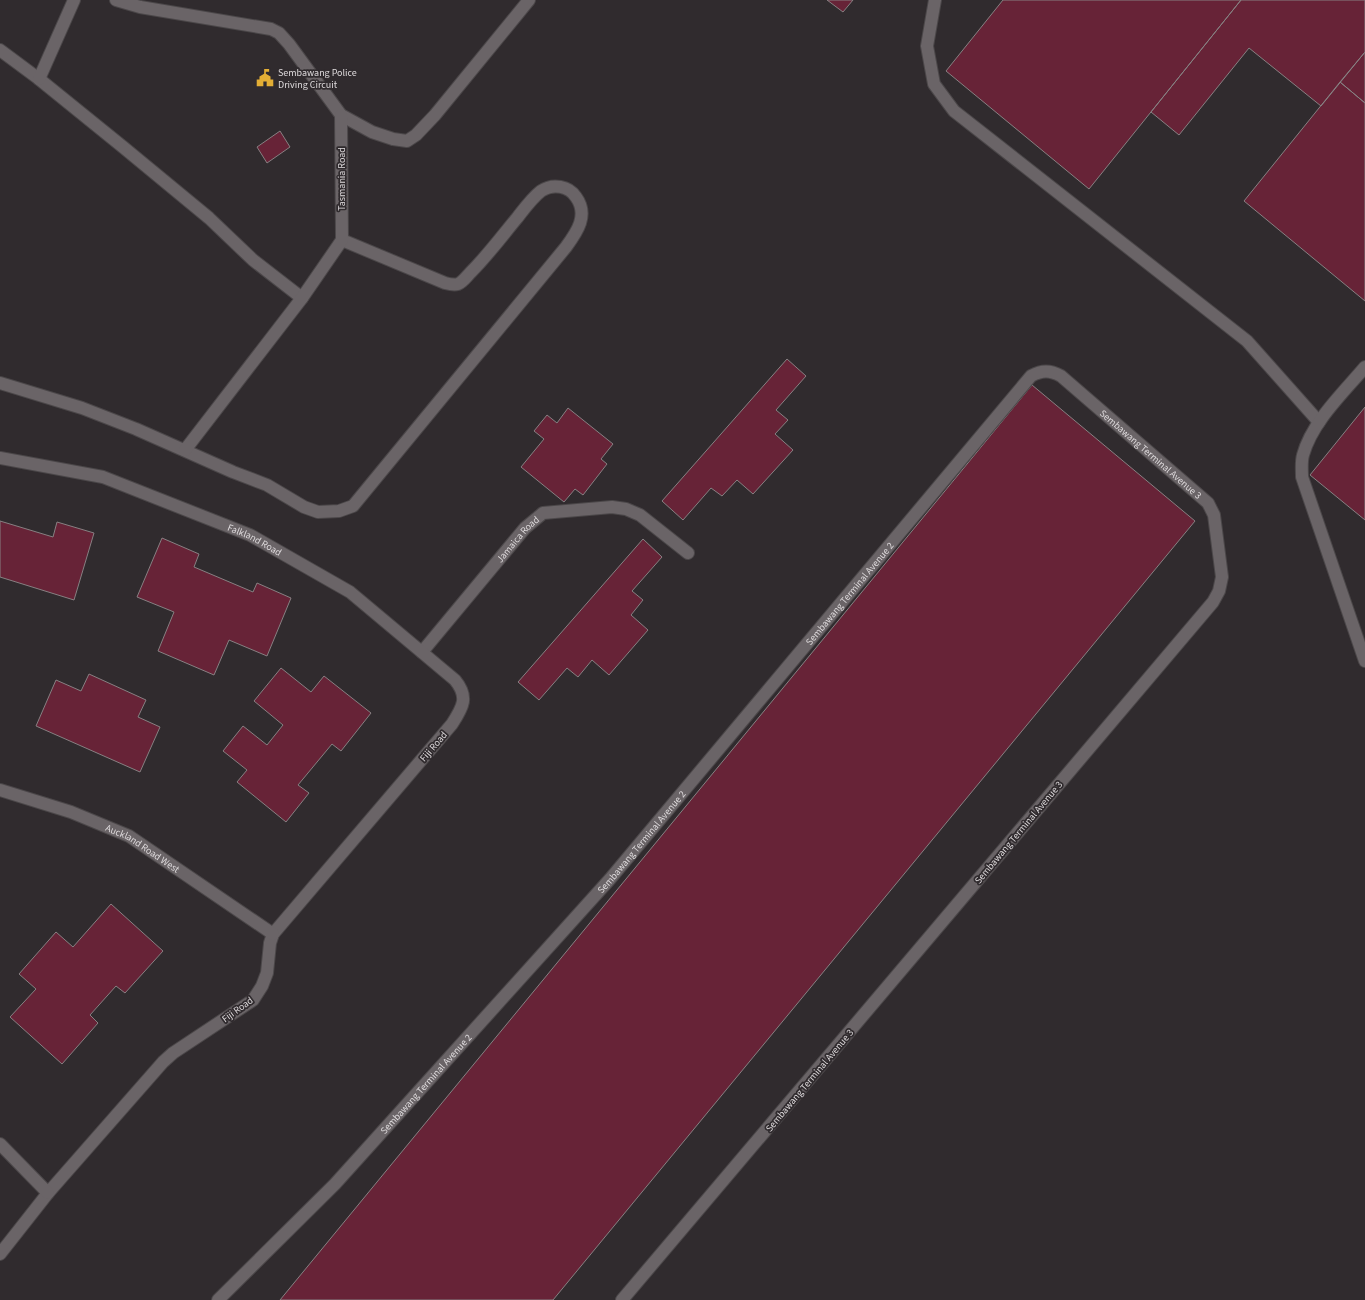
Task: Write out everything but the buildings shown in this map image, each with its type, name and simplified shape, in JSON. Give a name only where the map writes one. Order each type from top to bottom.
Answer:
[{"type":"street","points":[[39,80],[74,0]]},
{"type":"street","points":[[116,0],[140,7],[270,29],[279,34],[289,44],[341,115],[372,132],[393,139],[407,141],[416,135],[435,115],[529,0]]},
{"type":"street","points":[[935,0],[927,46],[934,84],[954,111],[1247,341],[1319,422]]},
{"type":"street","points":[[0,50],[208,218],[253,260],[302,298]]},
{"type":"street","name":"Tasmania Road","points":[[341,115],[342,240]]},
{"type":"street","points":[[0,383],[82,408],[185,450],[233,472],[267,485],[304,507],[318,512],[339,511],[353,506],[566,247],[576,233],[581,221],[582,210],[576,197],[567,189],[559,186],[542,190],[530,202],[481,262],[462,282],[454,285],[342,240],[302,298],[185,450]]},
{"type":"street","points":[[1365,366],[1319,422],[1307,442],[1302,457],[1302,477],[1365,661]]},
{"type":"street","name":"Sembawang Terminal Avenue 2","points":[[218,1300],[335,1184],[610,879],[1031,376],[1040,372],[1048,371]]},
{"type":"street","name":"Sembawang Terminal Avenue 3","points":[[622,1300],[1214,602],[1219,591],[1222,577],[1214,515],[1208,503],[1061,376],[1048,371]]},
{"type":"street","name":"Falkland Road","points":[[0,458],[102,477],[250,535],[350,592],[455,680],[462,689],[463,700]]},
{"type":"street","name":"Jamaica Road","points":[[422,652],[525,528],[543,514],[612,507],[626,509],[640,515],[688,553]]},
{"type":"street","name":"Fiji Road","points":[[0,1254],[48,1193],[163,1062],[173,1052],[253,1000],[262,986],[267,973],[272,934],[452,724],[460,712],[463,700]]},
{"type":"street","name":"Auckland Road West","points":[[0,790],[71,812],[129,836],[272,934]]},
{"type":"street","points":[[0,1144],[48,1193]]},
{"type":"place","name":"Sembawang Police Driving Circuit","points":[[265,78]]}]
